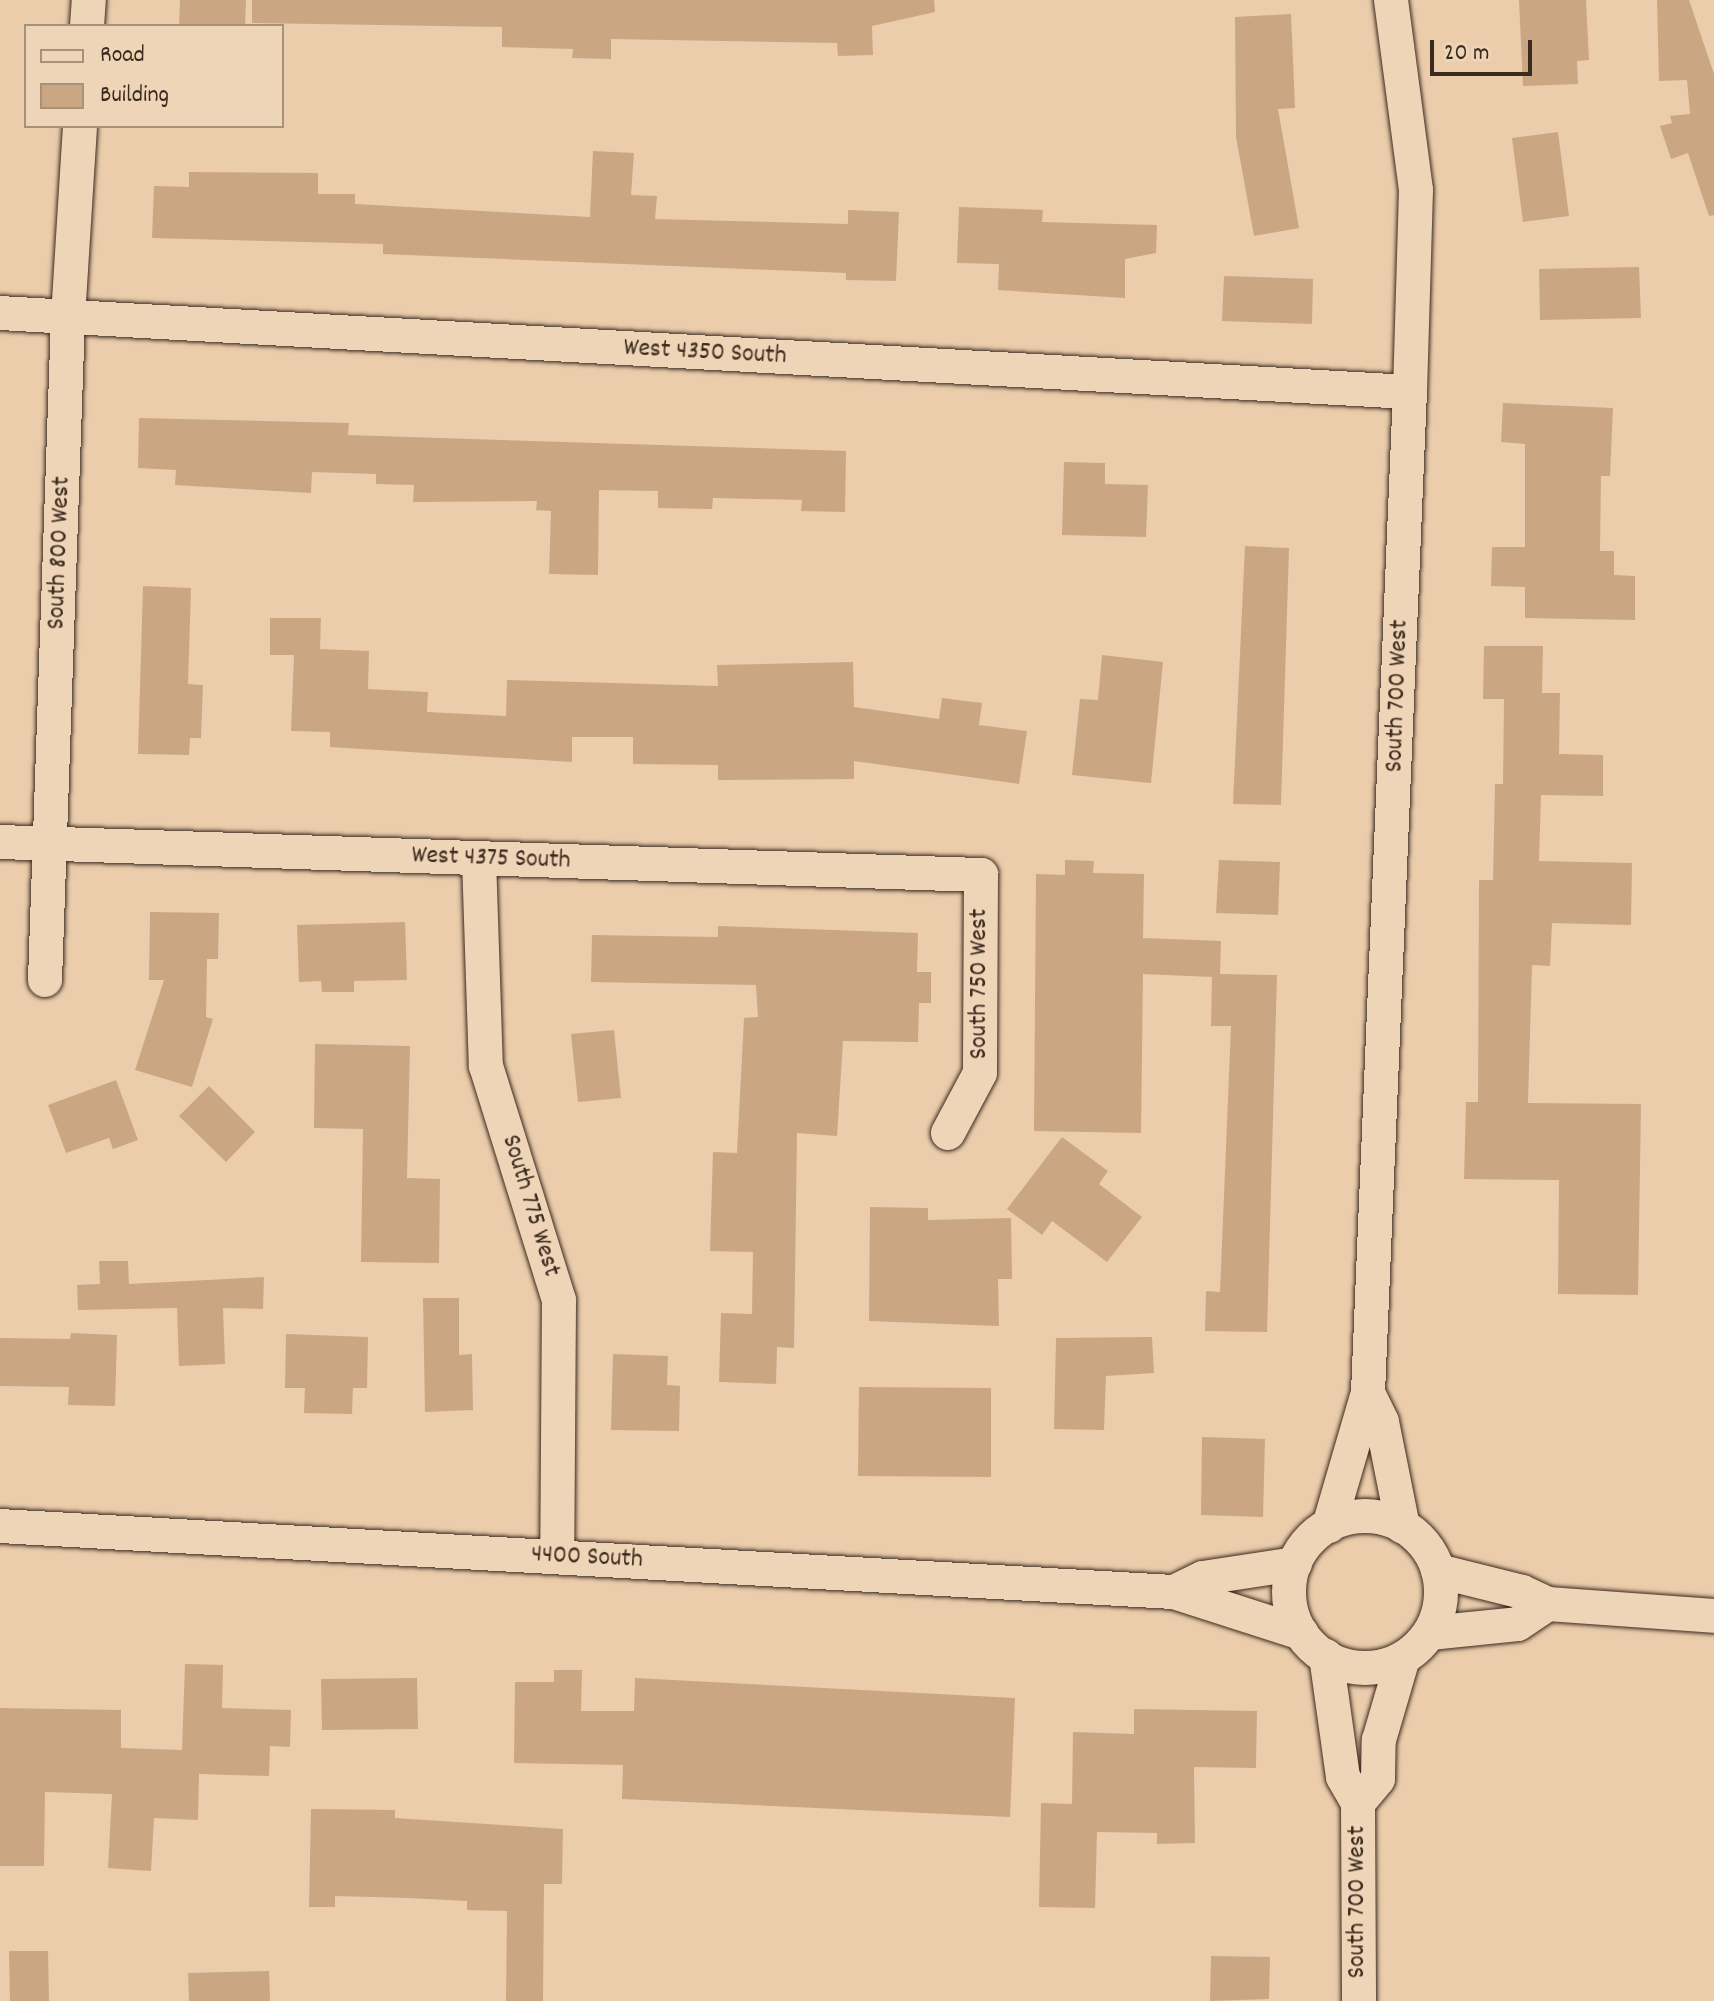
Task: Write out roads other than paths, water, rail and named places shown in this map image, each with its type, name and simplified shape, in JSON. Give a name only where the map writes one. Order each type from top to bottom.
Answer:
[{"type":"street","points":[[87,24],[89,0]]},
{"type":"street","name":"South 700 West","points":[[1329,1526],[1368,1393],[1410,392],[1416,190],[1391,0]]},
{"type":"street","name":"South 800 West","points":[[45,980],[68,317],[80,128]]},
{"type":"street","name":"West 4350 South","points":[[0,313],[1410,392]]},
{"type":"street","name":"West 4375 South","points":[[0,842],[981,875]]},
{"type":"street","name":"South 775 West","points":[[479,859],[486,1066],[559,1300],[557,1556]]},
{"type":"street","name":"South 750 West","points":[[948,1133],[980,1073],[981,875]]},
{"type":"street","name":"South 700 West","points":[[1368,1393],[1382,1422],[1403,1527]]},
{"type":"street","points":[[1365,1516],[1403,1527],[1432,1554],[1438,1571],[1441,1606],[1430,1633],[1403,1658],[1376,1669],[1352,1669],[1326,1656],[1302,1633],[1287,1606],[1295,1564],[1316,1533],[1329,1526],[1365,1516]]},
{"type":"street","name":"4400 South","points":[[0,1526],[1174,1592]]},
{"type":"street","points":[[1174,1592],[1203,1578],[1295,1564]]},
{"type":"street","points":[[1438,1571],[1522,1592],[1548,1604],[1714,1616]]},
{"type":"street","points":[[1174,1592],[1302,1633]]},
{"type":"street","points":[[1430,1633],[1518,1624],[1548,1604]]},
{"type":"street","name":"South 700 West","points":[[1326,1656],[1343,1777],[1358,1803],[1359,2001]]},
{"type":"street","name":"South 700 West","points":[[1358,1803],[1378,1779],[1379,1740],[1403,1658]]}]
